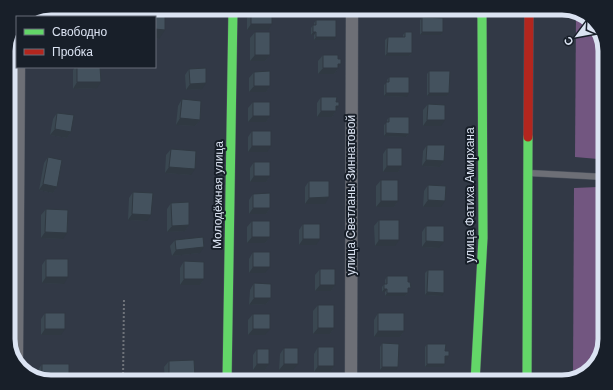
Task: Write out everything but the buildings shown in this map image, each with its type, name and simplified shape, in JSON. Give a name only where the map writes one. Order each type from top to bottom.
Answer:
[{"type":"street","name":"Молодёжная улица","points":[[227,375],[232,15]]},
{"type":"street","name":"улица Светланы Зиннатовой","points":[[351,375],[352,15]]},
{"type":"street","name":"улица Фатиха Амирхана","points":[[475,375],[483,238],[481,15]]},
{"type":"street","points":[[527,375],[528,15]]},
{"type":"street","points":[[17,351],[19,68]]},
{"type":"lane","points":[[528,173],[598,177]]},
{"type":"path","points":[[123,375],[124,298]]},
{"type":"shaded area","points":[[576,18],[589,27],[598,46],[598,159],[575,157]]},
{"type":"shaded area","points":[[598,187],[598,344],[589,363],[573,373],[574,188]]},
{"type":"traffic: fast","points":[[227,375],[233,15]]},
{"type":"traffic: fast","points":[[475,375],[483,238],[481,15]]},
{"type":"traffic: fast","points":[[527,375],[528,137]]},
{"type":"traffic: jam","points":[[528,137],[529,15]]}]
